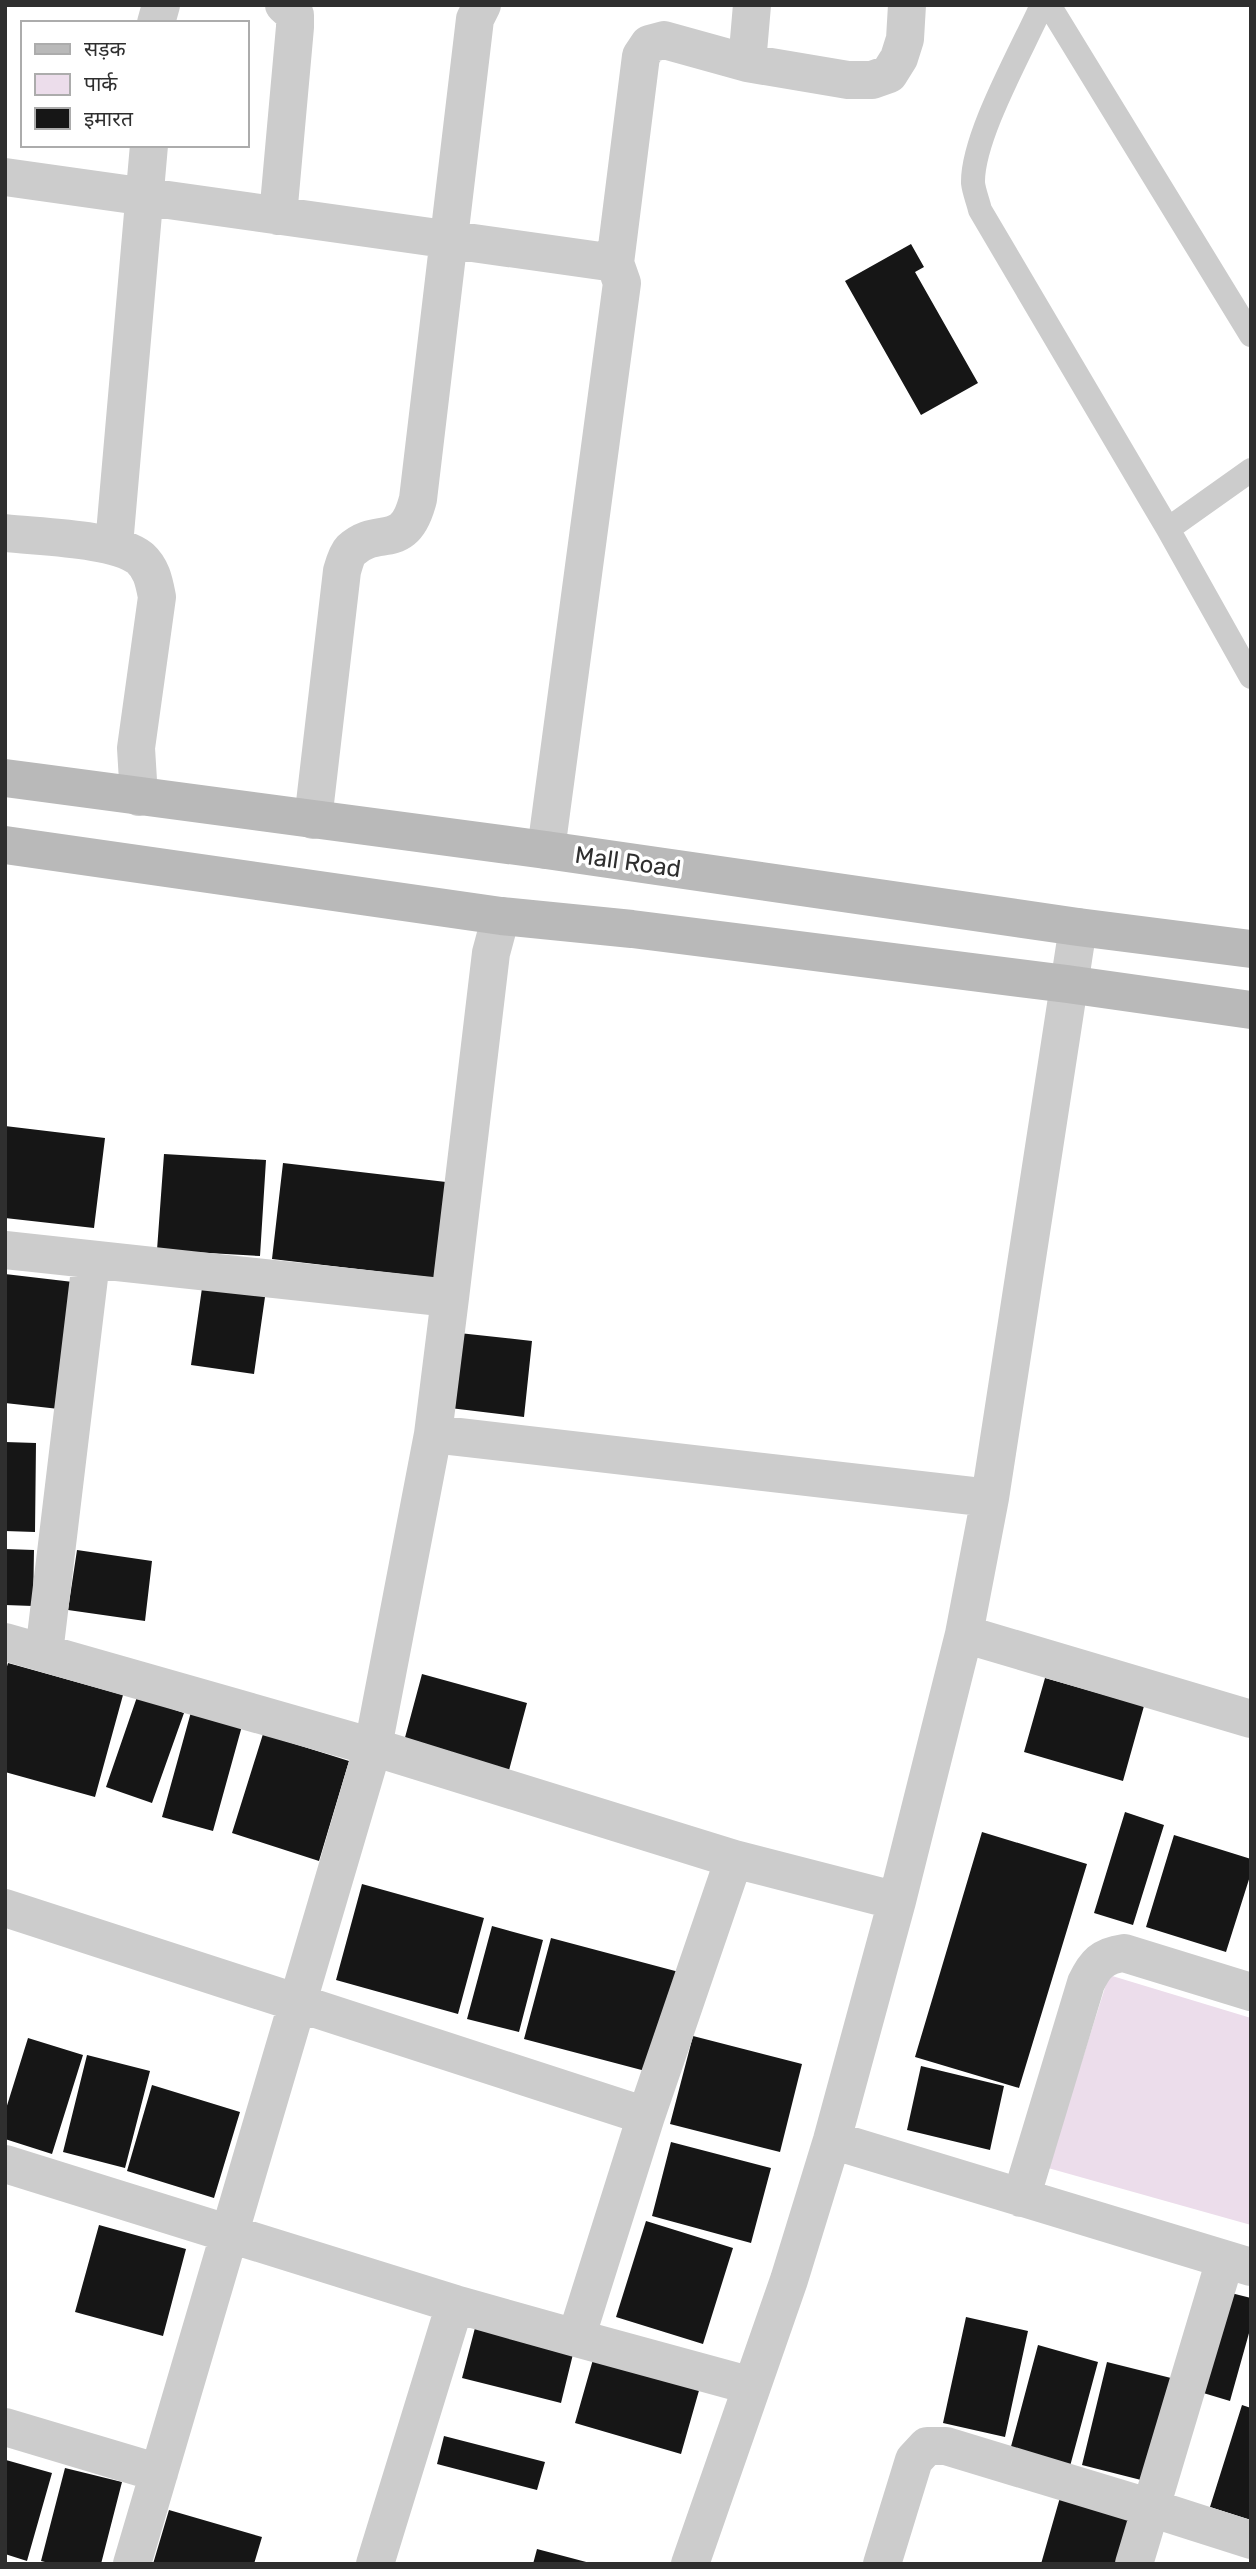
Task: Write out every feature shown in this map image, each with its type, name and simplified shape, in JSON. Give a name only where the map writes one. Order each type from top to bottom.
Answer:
[{"type":"street","points":[[278,216],[295,27],[295,15],[284,5]]},
{"type":"street","points":[[313,820],[342,570],[350,551],[366,541],[403,531],[414,516],[418,499],[475,19],[482,5]]},
{"type":"street","points":[[747,63],[752,5]]},
{"type":"street","points":[[546,850],[622,283],[615,263],[641,56],[649,44],[664,40],[747,63],[848,80],[872,80],[888,74],[899,58],[905,39],[907,5]]},
{"type":"street","points":[[114,545],[149,147]]},
{"type":"street","points":[[5,177],[615,263]]},
{"type":"street","points":[[5,533],[114,545],[139,558],[152,573],[157,597],[136,748],[139,797]]},
{"type":"street","name":"Mall Road","points":[[5,778],[546,850],[1078,927],[1251,949]]},
{"type":"street","points":[[5,845],[501,916],[632,929],[1251,1010]]},
{"type":"street","points":[[132,2564],[373,1747],[433,1434],[491,953],[501,916]]},
{"type":"street","points":[[690,2564],[789,2280],[832,2140],[897,1901],[964,1634],[990,1498],[1067,984],[1078,927]]},
{"type":"street","points":[[5,1250],[450,1298]]},
{"type":"street","points":[[44,1653],[91,1261]]},
{"type":"street","points":[[433,1434],[990,1498]]},
{"type":"street","points":[[964,1634],[1251,1719]]},
{"type":"street","points":[[5,1642],[373,1747],[734,1859],[897,1901]]},
{"type":"street","points":[[576,2338],[646,2116],[734,1859]]},
{"type":"street","points":[[5,1908],[646,2116]]},
{"type":"street","points":[[1021,2198],[1086,1983],[1095,1965],[1107,1955],[1124,1954],[1251,1992]]},
{"type":"street","points":[[832,2140],[1238,2264],[1151,2508],[1134,2564]]},
{"type":"street","points":[[5,2164],[455,2304],[752,2386]]},
{"type":"street","points":[[375,2564],[455,2304]]},
{"type":"street","points":[[5,2427],[159,2473]]},
{"type":"street","points":[[882,2564],[914,2460],[927,2446],[946,2446],[1251,2540]]},
{"type":"lane","points":[[1042,5],[987,125],[976,159],[973,185],[980,210],[1168,529],[1251,677]]},
{"type":"lane","points":[[1049,5],[1251,335]]},
{"type":"lane","points":[[1168,529],[1251,470]]},
{"type":"green space","points":[[1109,1975],[1251,2018],[1251,2225],[1048,2168]]},
{"type":"building","points":[[911,244],[924,267],[915,272],[978,383],[921,415],[845,281]]},
{"type":"building","points":[[5,1126],[105,1138],[94,1228],[5,1218]]},
{"type":"building","points":[[164,1154],[266,1160],[260,1256],[157,1250]]},
{"type":"building","points":[[283,1163],[446,1182],[435,1278],[272,1259]]},
{"type":"building","points":[[5,1274],[73,1282],[59,1409],[5,1403]]},
{"type":"building","points":[[203,1281],[266,1290],[254,1374],[191,1365]]},
{"type":"building","points":[[459,1333],[532,1341],[524,1417],[450,1408]]},
{"type":"building","points":[[5,1442],[36,1443],[35,1532],[5,1531]]},
{"type":"building","points":[[5,1549],[34,1550],[33,1606],[5,1605]]},
{"type":"building","points":[[77,1550],[152,1561],[145,1621],[68,1610]]},
{"type":"building","points":[[8,1663],[123,1695],[95,1797],[5,1772],[5,1673]]},
{"type":"building","points":[[422,1674],[527,1703],[508,1774],[403,1745]]},
{"type":"building","points":[[1045,1678],[1144,1706],[1123,1781],[1024,1752]]},
{"type":"building","points":[[137,1697],[184,1713],[152,1803],[106,1787]]},
{"type":"building","points":[[191,1712],[242,1726],[213,1831],[162,1817]]},
{"type":"building","points":[[263,1734],[349,1761],[319,1861],[232,1833]]},
{"type":"building","points":[[1125,1812],[1164,1825],[1133,1925],[1094,1913]]},
{"type":"building","points":[[982,1832],[1087,1864],[1019,2088],[915,2057]]},
{"type":"building","points":[[1174,1835],[1251,1859],[1251,1873],[1226,1952],[1146,1927]]},
{"type":"building","points":[[362,1884],[484,1918],[458,2014],[336,1980]]},
{"type":"building","points":[[492,1926],[543,1940],[519,2032],[467,2019]]},
{"type":"building","points":[[551,1938],[679,1972],[653,2073],[524,2039]]},
{"type":"building","points":[[693,2036],[802,2064],[780,2152],[670,2124]]},
{"type":"building","points":[[28,2038],[83,2055],[52,2154],[5,2139],[5,2112]]},
{"type":"building","points":[[87,2055],[150,2071],[125,2168],[63,2152]]},
{"type":"building","points":[[921,2066],[1004,2086],[990,2150],[907,2130]]},
{"type":"building","points":[[152,2085],[240,2112],[214,2198],[127,2171]]},
{"type":"building","points":[[671,2142],[771,2168],[751,2243],[652,2216]]},
{"type":"building","points":[[646,2221],[733,2248],[703,2344],[616,2317]]},
{"type":"building","points":[[99,2225],[186,2249],[163,2336],[75,2312]]},
{"type":"building","points":[[1227,2292],[1251,2298],[1251,2326],[1230,2401],[1200,2392]]},
{"type":"building","points":[[966,2317],[1028,2331],[1005,2437],[943,2423]]},
{"type":"building","points":[[476,2324],[574,2350],[561,2403],[462,2378]]},
{"type":"building","points":[[1038,2345],[1098,2362],[1069,2470],[1009,2454]]},
{"type":"building","points":[[594,2356],[700,2387],[681,2454],[575,2423]]},
{"type":"building","points":[[1107,2362],[1171,2378],[1145,2481],[1082,2465]]},
{"type":"building","points":[[1242,2405],[1251,2408],[1251,2520],[1210,2507]]},
{"type":"building","points":[[444,2436],[545,2462],[537,2490],[437,2464]]},
{"type":"building","points":[[6,2460],[52,2473],[27,2561],[5,2554]]},
{"type":"building","points":[[65,2468],[122,2482],[101,2564],[53,2564],[41,2561]]},
{"type":"building","points":[[1061,2494],[1132,2513],[1118,2564],[1041,2564]]},
{"type":"building","points":[[169,2510],[262,2537],[254,2564],[153,2564]]},
{"type":"building","points":[[537,2549],[590,2563],[533,2564]]}]
